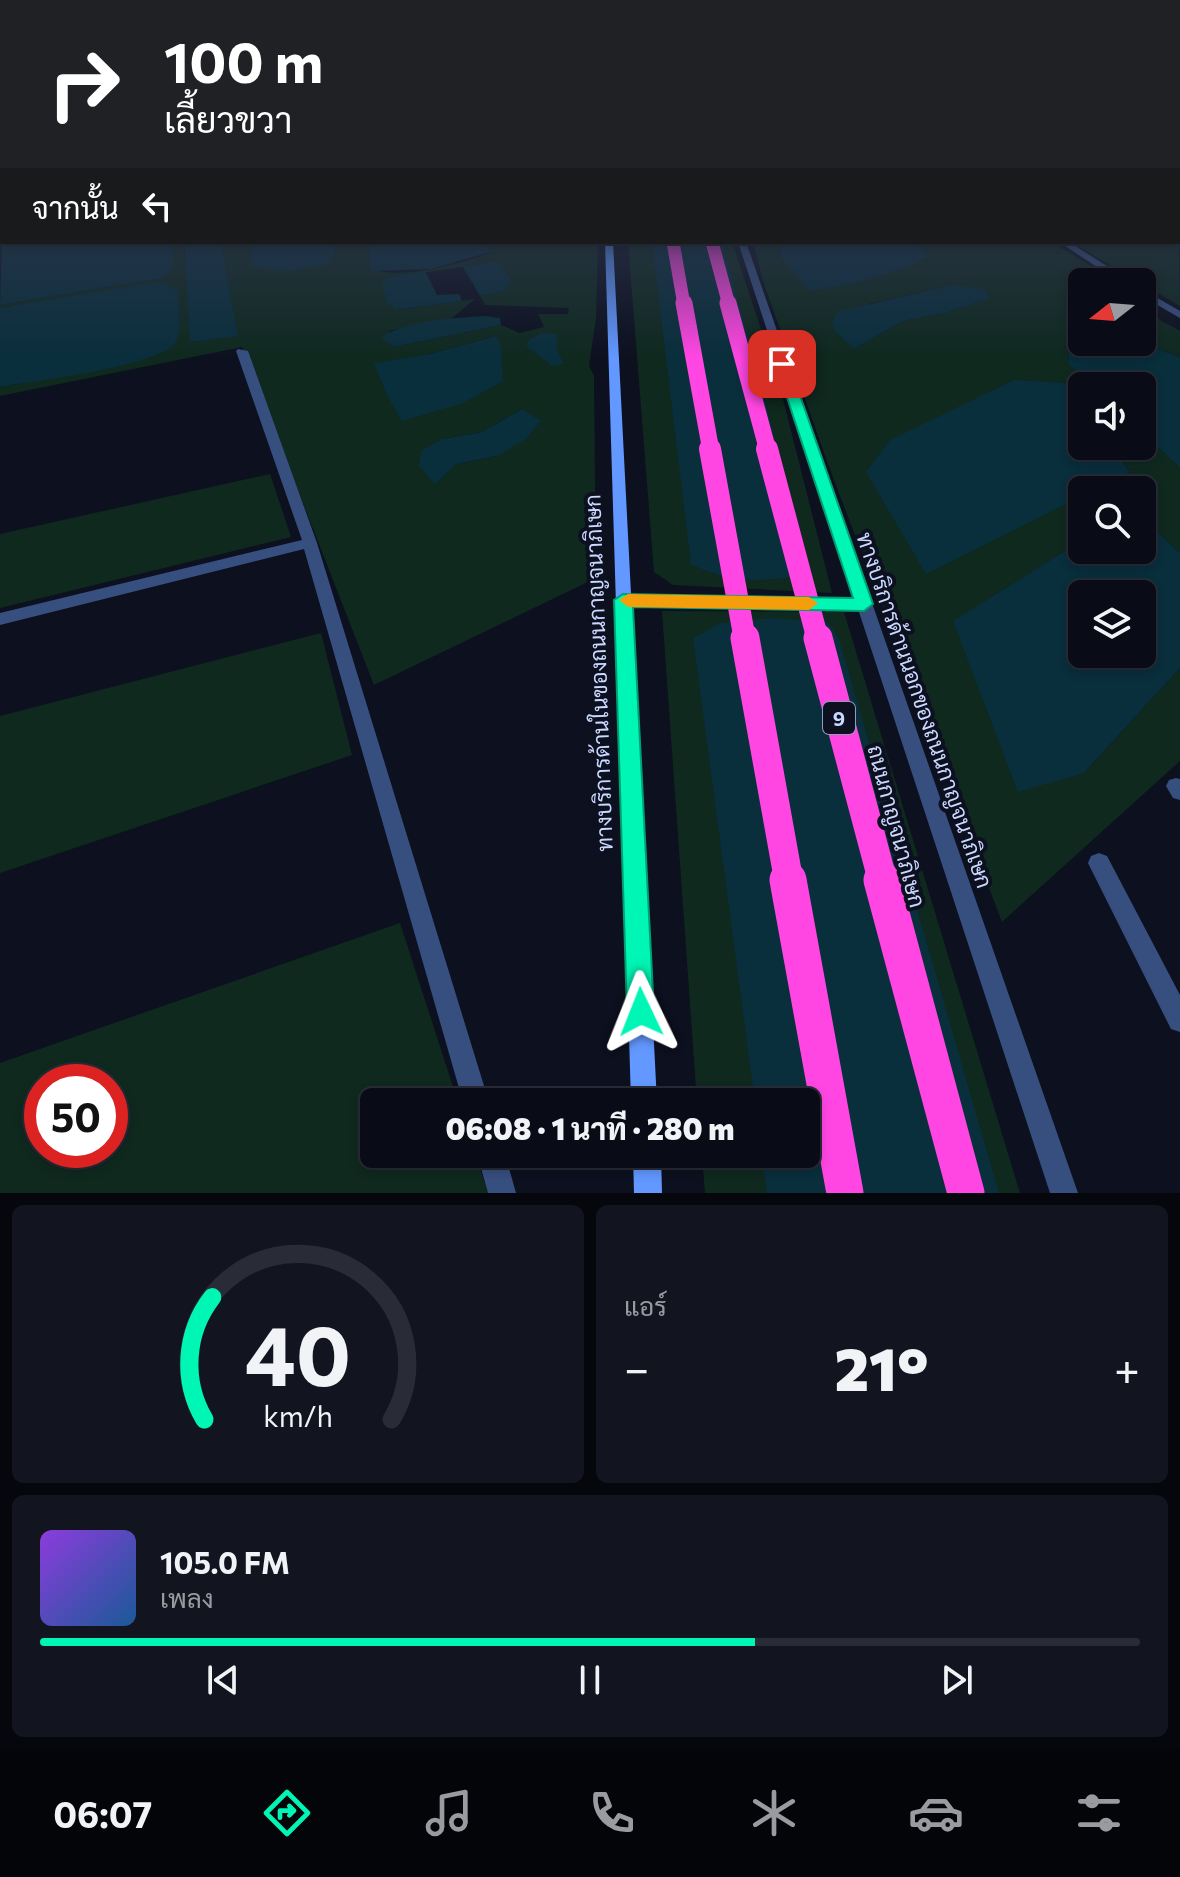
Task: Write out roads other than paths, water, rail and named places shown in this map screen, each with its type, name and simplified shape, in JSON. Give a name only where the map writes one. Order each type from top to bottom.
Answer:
[{"type":"highway","points":[[674,246],[845,1193]]},
{"type":"highway","name":"ถนนกาญจนาภิเษก","points":[[713,246],[966,1193]]},
{"type":"main road","name":"ทางบริการด้านในของถนนกาญจนาภิเษก","points":[[609,246],[643,1088]]},
{"type":"main road","points":[[647,1168],[648,1193]]},
{"type":"street","name":"ทางบริการด้านนอกของถนนกาญจนาภิเษก","points":[[743,246],[1064,1193]]},
{"type":"street","points":[[1069,246],[1105,268]]},
{"type":"street","points":[[1156,300],[1180,315]]},
{"type":"street","points":[[242,351],[310,543],[472,1088]]},
{"type":"street","points":[[0,619],[310,543]]},
{"type":"street","points":[[623,600],[864,604]]},
{"type":"street","points":[[1099,863],[1180,1020]]},
{"type":"street","points":[[495,1168],[502,1193]]},
{"type":"water","points":[[2,246],[172,246],[174,266],[157,279],[0,305]]},
{"type":"water","points":[[184,246],[222,246],[238,336],[190,342]]},
{"type":"water","points":[[251,246],[337,246],[331,262],[281,271],[252,265]]},
{"type":"water","points":[[369,246],[485,246],[490,252],[431,269],[370,269]]},
{"type":"water","points":[[652,246],[723,246],[811,574],[736,579],[691,564]]},
{"type":"water","points":[[779,246],[919,246],[927,257],[870,279],[810,291],[781,257]]},
{"type":"water","points":[[497,262],[511,280],[505,291],[480,296],[463,267]]},
{"type":"water","points":[[425,271],[437,295],[459,294],[462,301],[396,310],[386,301],[382,283],[392,277]]},
{"type":"water","points":[[164,283],[178,290],[179,332],[174,344],[143,360],[119,366],[0,387],[0,308]]},
{"type":"water","points":[[951,285],[984,289],[990,298],[945,313],[903,321],[854,349],[836,332],[832,322],[837,312]]},
{"type":"water","points":[[485,316],[500,318],[501,325],[394,347],[381,338],[402,327],[416,324]]},
{"type":"water","points":[[541,333],[557,334],[557,350],[564,364],[552,366],[526,346],[529,340]]},
{"type":"water","points":[[496,336],[501,347],[503,381],[463,403],[402,421],[374,363],[426,355]]},
{"type":"water","points":[[1156,348],[1180,357],[1180,468],[1156,445],[1156,372],[1077,372],[1068,363],[1069,356],[1156,356]]},
{"type":"water","points":[[1014,380],[1064,383],[1068,388],[1068,460],[1121,460],[1130,472],[1122,476],[1068,476],[1068,503],[926,574],[866,472],[890,440]]},
{"type":"water","points":[[522,409],[541,421],[526,439],[497,456],[456,464],[435,484],[419,466],[421,451],[442,439],[482,432]]},
{"type":"water","points":[[1156,530],[1180,553],[1180,668],[1084,773],[1018,792],[953,621],[1068,549],[1068,564],[1156,564]]},
{"type":"water","points":[[772,618],[828,622],[839,639],[999,1193],[767,1193],[763,1168],[820,1168],[820,1088],[753,1088],[693,638],[721,623]]}]
